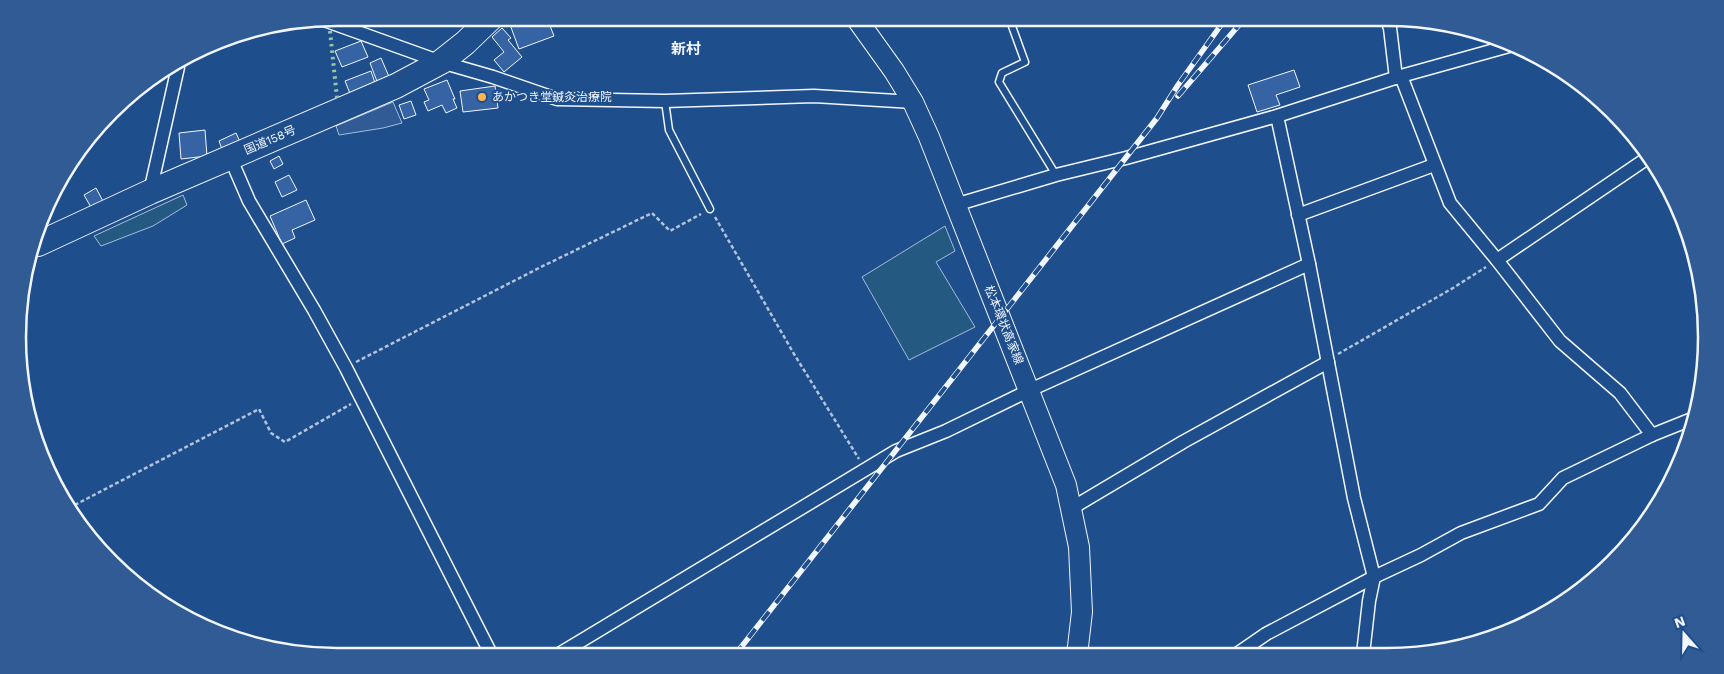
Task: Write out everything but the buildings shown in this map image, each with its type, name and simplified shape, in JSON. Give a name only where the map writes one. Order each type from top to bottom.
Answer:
[{"type":"highway","name":"国道158号","points":[[41,242],[150,192],[396,86],[441,62],[466,43],[484,26]]},
{"type":"main road","name":"松本環状高家線","points":[[862,26],[894,71],[913,102],[929,137],[1066,485],[1079,547],[1082,580],[1082,612],[1079,648]]},
{"type":"street","points":[[341,26],[441,62],[493,77],[557,99],[665,100],[814,96],[913,102]]},
{"type":"street","points":[[1389,26],[1398,77],[1450,203],[1560,341],[1620,393],[1652,435]]},
{"type":"street","points":[[956,205],[1056,175],[1126,158],[1277,116],[1398,77],[1501,48]]},
{"type":"street","points":[[150,192],[177,71]]},
{"type":"street","points":[[1277,116],[1309,264],[1354,498],[1374,577],[1364,648]]},
{"type":"street","points":[[230,157],[249,201],[346,368],[488,648]]},
{"type":"street","points":[[1497,260],[1643,161]]},
{"type":"street","points":[[1298,215],[1434,165]]},
{"type":"street","points":[[572,648],[896,451],[946,431],[1030,390],[1309,264]]},
{"type":"street","points":[[1072,508],[1183,442],[1328,361]]},
{"type":"street","points":[[1246,648],[1266,634],[1461,533],[1539,504],[1563,478],[1652,435],[1686,422]]},
{"type":"lane","points":[[1012,26],[1025,62],[1002,73],[999,82],[1056,175]]},
{"type":"lane","points":[[665,100],[669,130],[710,209]]},
{"type":"path","points":[[346,368],[541,267],[652,213],[670,231],[710,209],[794,354],[865,469]]},
{"type":"path","points":[[1328,361],[1497,260]]},
{"type":"path","points":[[75,504],[259,409],[271,433],[285,442],[360,398]]},
{"type":"shaded area","points":[[393,102],[402,123],[339,135],[336,126]]},
{"type":"shaded area","points":[[183,195],[187,205],[153,226],[101,246],[94,236]]},
{"type":"shaded area","points":[[945,226],[955,251],[936,262],[975,327],[909,360],[862,277]]},
{"type":"railway","points":[[741,648],[1157,118],[1220,26]]},
{"type":"railway","points":[[1178,96],[1238,26]]},
{"type":"hedge","points":[[330,31],[337,98]]},
{"type":"place","name":"あかつき堂鍼灸治療院","points":[[482,97]]},
{"type":"district","name":"新村","points":[[686,49]]}]
